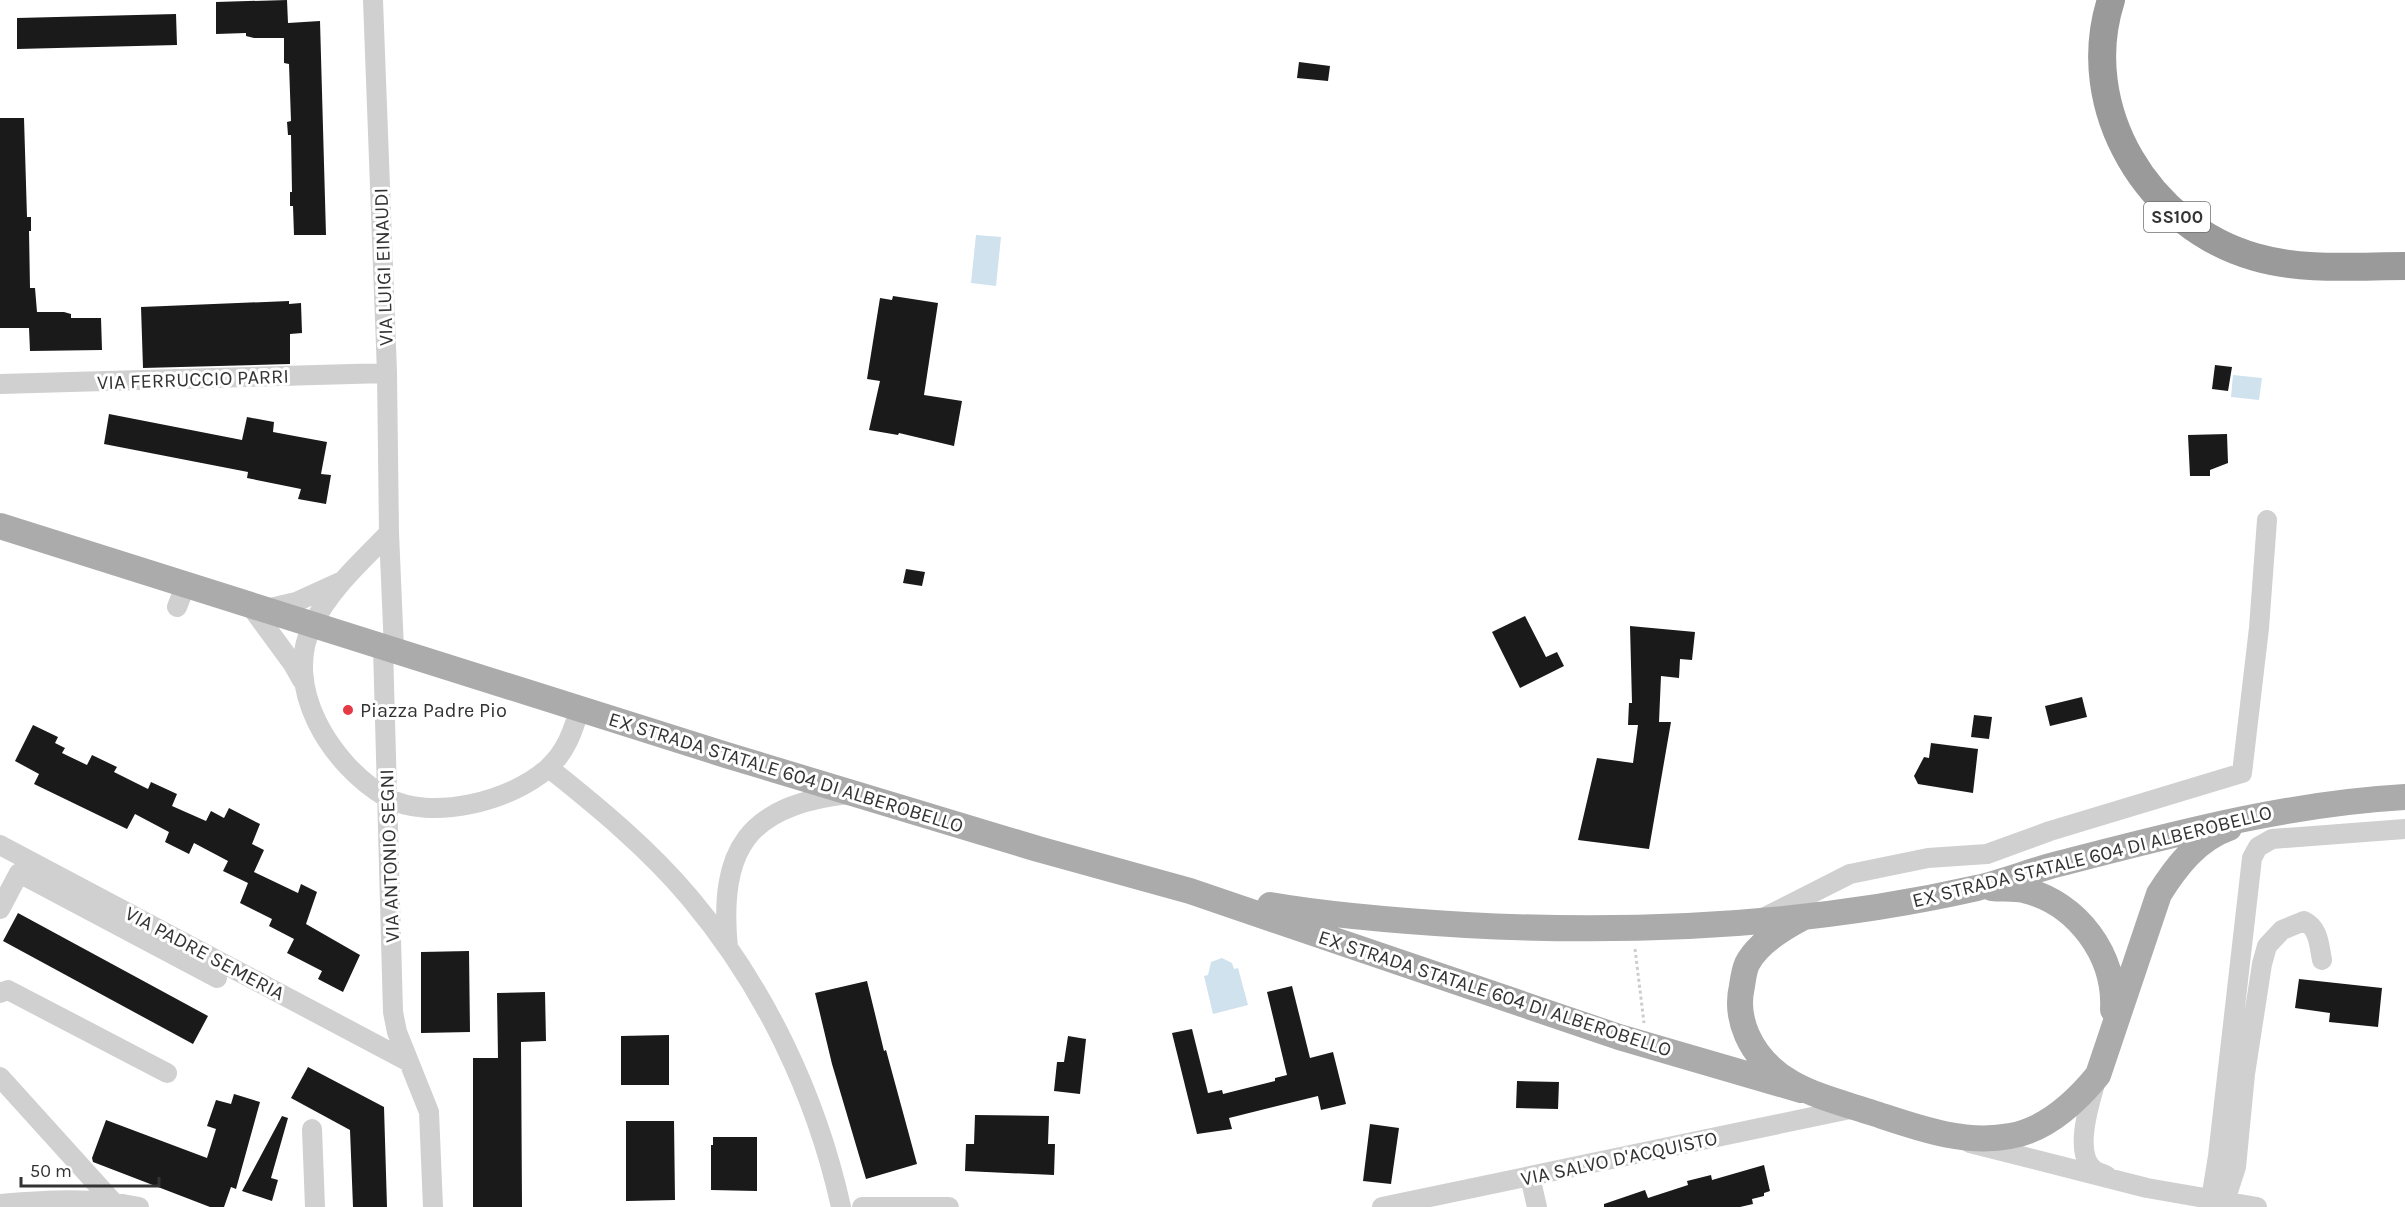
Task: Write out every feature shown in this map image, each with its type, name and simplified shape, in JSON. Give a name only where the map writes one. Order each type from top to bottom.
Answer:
[{"type":"highway","name":"SS100","points":[[2111,0],[2103,50],[2110,108],[2129,159],[2160,200],[2179,219],[2238,252],[2277,262],[2405,266]]},
{"type":"main road","name":"EX STRADA STATALE 604 DI ALBEROBELLO","points":[[0,526],[182,595],[258,606],[312,625],[854,794],[1038,849],[1190,891],[1642,1044],[1802,1090],[1928,1131],[1983,1138],[2013,1136],[2059,1114],[2080,1096],[2098,1075],[2151,911],[2175,868],[2191,852],[2220,831],[2271,814],[2313,805]]},
{"type":"main road","name":"EX STRADA STATALE 604 DI ALBEROBELLO","points":[[1190,891],[1296,910],[1417,922],[1532,928],[1632,929],[1757,920],[1842,912],[1980,887],[2021,874],[2195,829],[2313,805],[2405,797]]},
{"type":"main road","points":[[1980,887],[2025,890],[2075,918],[2095,939],[2106,960],[2114,998],[2112,1026]]},
{"type":"main road","points":[[1802,1090],[1766,1065],[1752,1046],[1742,1022],[1739,998],[1747,964],[1767,941],[1806,916]]},
{"type":"street","name":"VIA LUIGI EINAUDI","points":[[373,0],[387,373],[388,648]]},
{"type":"street","name":"VIA FERRUCCIO PARRI","points":[[0,384],[387,373]]},
{"type":"street","points":[[1757,920],[1850,874],[1928,858],[1987,854],[2050,831],[2242,773],[2259,628],[2267,520]]},
{"type":"street","points":[[389,533],[343,580],[312,625],[302,669],[303,682],[312,714],[324,735],[364,781],[387,797],[403,804],[434,807],[485,802],[514,789],[549,768],[567,745],[580,708]]},
{"type":"street","points":[[303,682],[258,606],[296,602],[343,580]]},
{"type":"street","name":"VIA ANTONIO SEGNI","points":[[388,648],[387,797],[393,1012],[396,1032],[429,1112],[433,1207]]},
{"type":"street","points":[[549,768],[586,797],[690,897],[750,982],[783,1040],[827,1150],[841,1207]]},
{"type":"street","points":[[728,950],[726,914],[728,889],[732,868],[747,837],[762,822],[786,807],[814,798],[854,794]]},
{"type":"street","points":[[2206,1201],[2218,1156],[2252,858],[2258,847],[2272,839],[2405,829]]},
{"type":"street","name":"VIA PADRE SEMERIA","points":[[0,845],[410,1062]]},
{"type":"street","points":[[0,909],[19,873],[217,978]]},
{"type":"street","points":[[2206,1201],[2236,1167],[2245,1074],[2267,946],[2282,930],[2304,921],[2312,925],[2318,936],[2322,960]]},
{"type":"street","points":[[0,993],[8,990],[167,1073]]},
{"type":"street","points":[[2098,1075],[2083,1143],[2087,1162],[2093,1169],[2120,1182]]},
{"type":"street","points":[[0,1077],[113,1202]]},
{"type":"street","name":"VIA SALVO D'ACQUISTO","points":[[1382,1207],[1856,1108]]},
{"type":"street","points":[[312,1129],[315,1207]]},
{"type":"street","points":[[1928,1131],[2120,1182],[2206,1201],[2257,1207]]},
{"type":"street","points":[[1530,1177],[1537,1207]]},
{"type":"street","points":[[0,1204],[75,1199],[139,1207]]},
{"type":"street","points":[[862,1207],[949,1207]]},
{"type":"path","points":[[1632,929],[1644,1026],[1642,1044]]},
{"type":"water","points":[[976,235],[1001,237],[996,286],[971,283]]},
{"type":"water","points":[[2233,375],[2262,378],[2259,400],[2231,397]]},
{"type":"water","points":[[1222,958],[1232,963],[1234,969],[1238,968],[1248,1005],[1213,1014],[1204,976],[1208,975],[1211,962]]},
{"type":"building","points":[[287,0],[288,23],[320,21],[326,235],[294,235],[293,206],[290,206],[290,192],[292,192],[291,135],[288,135],[287,122],[291,121],[289,64],[284,63],[284,38],[254,38],[246,36],[246,33],[216,34],[216,2]]},
{"type":"building","points":[[176,14],[177,45],[17,49],[17,18]]},
{"type":"building","points":[[1299,62],[1330,66],[1328,81],[1297,78]]},
{"type":"building","points":[[0,118],[24,118],[27,217],[31,217],[31,231],[29,231],[30,288],[35,288],[37,312],[64,312],[71,314],[71,318],[101,318],[102,350],[30,351],[29,328],[0,328]]},
{"type":"building","points":[[893,296],[938,303],[924,395],[962,401],[954,446],[899,433],[898,435],[869,430],[880,381],[867,379],[880,298],[892,300]]},
{"type":"building","points":[[289,301],[289,304],[301,303],[302,333],[290,334],[290,364],[143,368],[141,307]]},
{"type":"building","points":[[2215,365],[2232,367],[2228,391],[2212,389]]},
{"type":"building","points":[[109,414],[242,440],[247,417],[274,422],[273,432],[327,442],[321,474],[331,475],[326,504],[298,499],[301,489],[247,478],[248,472],[104,444]]},
{"type":"building","points":[[2227,434],[2228,463],[2210,470],[2210,476],[2190,476],[2188,435]]},
{"type":"building","points":[[906,569],[925,572],[922,586],[903,583]]},
{"type":"building","points":[[1525,616],[1546,657],[1557,652],[1564,666],[1520,688],[1492,632]]},
{"type":"building","points":[[1630,626],[1695,632],[1692,660],[1680,659],[1679,678],[1661,676],[1659,722],[1671,722],[1649,849],[1578,840],[1597,758],[1633,763],[1638,725],[1628,725],[1629,703],[1632,703]]},
{"type":"building","points":[[2082,697],[2087,717],[2050,726],[2045,706]]},
{"type":"building","points":[[1974,715],[1992,717],[1989,739],[1971,737]]},
{"type":"building","points":[[33,725],[58,737],[55,743],[65,748],[62,753],[87,765],[92,755],[117,767],[114,772],[148,789],[151,782],[177,794],[172,806],[206,821],[211,811],[224,818],[229,808],[260,824],[252,844],[264,850],[254,872],[298,893],[301,884],[317,892],[306,924],[360,955],[343,992],[318,979],[322,971],[287,953],[294,939],[269,926],[272,919],[240,903],[248,883],[223,871],[228,861],[194,843],[189,854],[165,842],[169,832],[135,814],[127,829],[34,784],[39,774],[15,761]]},
{"type":"building","points":[[1931,743],[1978,749],[1973,793],[1918,784],[1914,776],[1924,757],[1929,758]]},
{"type":"building","points":[[18,913],[208,1016],[193,1044],[3,941]]},
{"type":"building","points":[[469,951],[470,1032],[421,1033],[421,952]]},
{"type":"building","points":[[2299,979],[2382,988],[2378,1027],[2329,1022],[2330,1013],[2295,1008]]},
{"type":"building","points":[[867,981],[884,1051],[886,1050],[917,1164],[866,1179],[832,1064],[815,993]]},
{"type":"building","points":[[1292,986],[1310,1058],[1333,1052],[1346,1104],[1321,1110],[1318,1096],[1229,1118],[1232,1129],[1197,1134],[1172,1033],[1192,1029],[1208,1093],[1222,1090],[1223,1094],[1275,1081],[1275,1078],[1287,1075],[1267,992]]},
{"type":"building","points":[[545,992],[546,1041],[521,1042],[522,1207],[473,1207],[473,1058],[498,1058],[497,993]]},
{"type":"building","points":[[669,1035],[669,1085],[621,1085],[621,1036]]},
{"type":"building","points":[[1068,1036],[1086,1039],[1080,1094],[1054,1091],[1057,1062],[1064,1062]]},
{"type":"building","points":[[308,1067],[384,1107],[387,1207],[353,1207],[350,1130],[291,1098]]},
{"type":"building","points":[[1517,1081],[1559,1082],[1558,1109],[1516,1108]]},
{"type":"building","points":[[234,1094],[260,1102],[236,1189],[231,1187],[224,1207],[210,1207],[93,1162],[92,1158],[106,1120],[207,1158],[216,1129],[207,1126],[216,1100],[231,1104]]},
{"type":"building","points":[[975,1115],[1049,1116],[1048,1144],[1055,1144],[1054,1175],[965,1171],[966,1144],[974,1144]]},
{"type":"building","points":[[282,1116],[288,1118],[271,1178],[278,1180],[272,1201],[242,1191]]},
{"type":"building","points":[[626,1121],[674,1121],[675,1200],[626,1201]]},
{"type":"building","points":[[1370,1124],[1399,1128],[1391,1184],[1363,1181]]},
{"type":"building","points":[[713,1137],[757,1137],[757,1191],[711,1190]]},
{"type":"building","points":[[1764,1165],[1770,1191],[1764,1193],[1764,1196],[1752,1199],[1753,1204],[1740,1207],[1604,1207],[1604,1204],[1645,1190],[1648,1198],[1688,1185],[1687,1181],[1711,1175],[1712,1180]]},
{"type":"place","name":"Piazza Padre Pio","points":[[348,710]]}]
